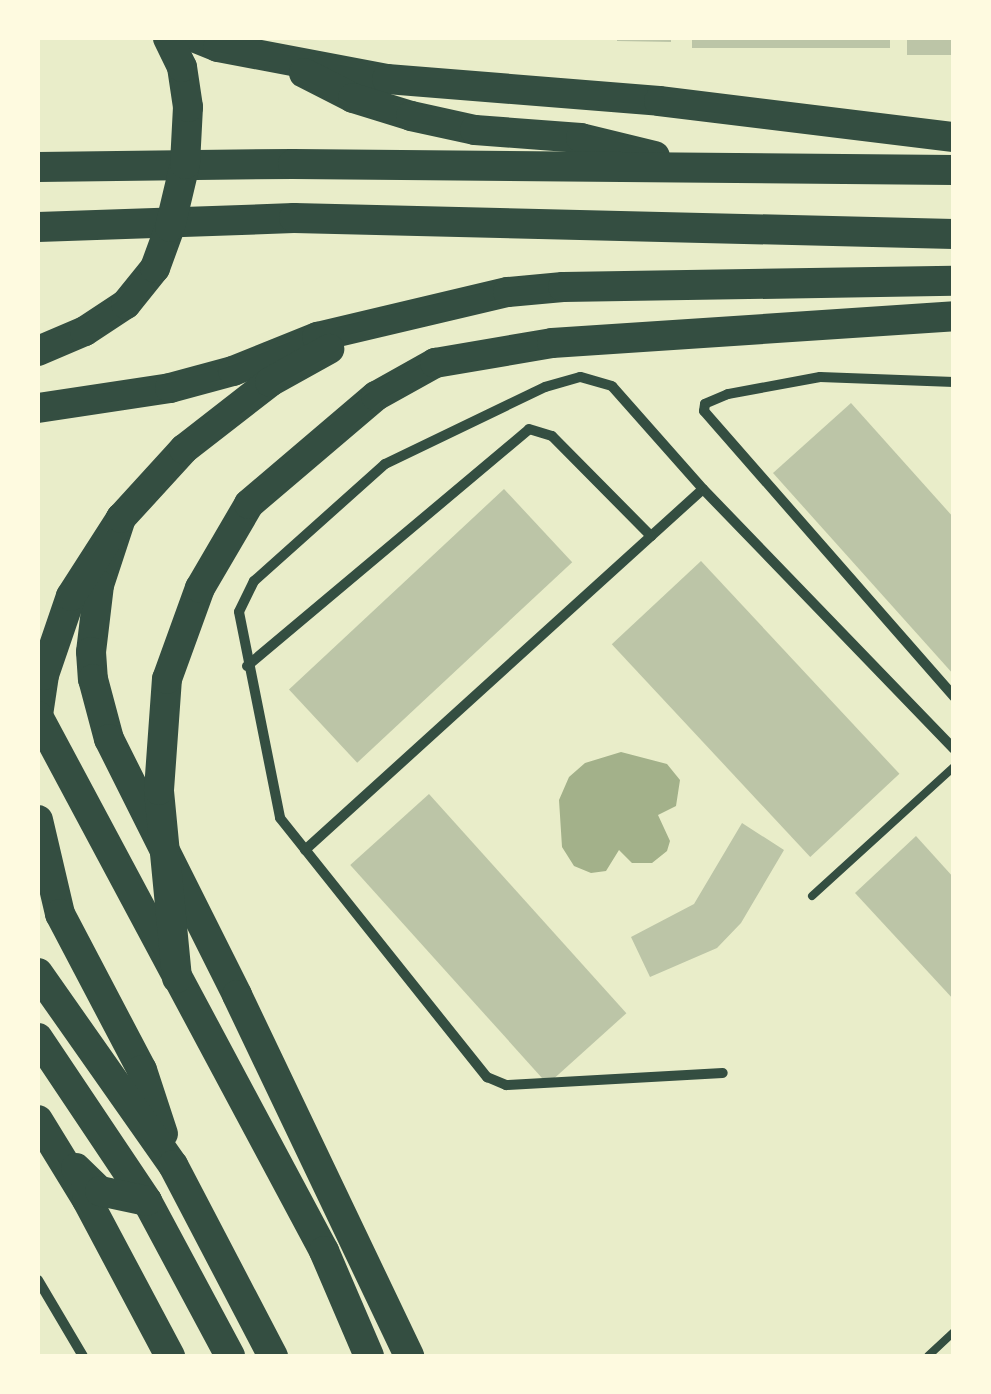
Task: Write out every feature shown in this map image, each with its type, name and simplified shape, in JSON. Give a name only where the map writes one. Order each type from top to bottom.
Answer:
[{"type":"highway","points":[[38,351],[85,331],[126,304],[154,268],[170,227],[185,164],[188,106],[182,66],[168,38]]},
{"type":"highway","points":[[196,38],[218,47],[387,79],[659,102],[954,138]]},
{"type":"highway","points":[[253,38],[337,90],[411,116],[475,130],[581,138],[629,147],[686,166]]},
{"type":"highway","points":[[38,168],[293,164],[954,170]]},
{"type":"highway","points":[[38,227],[294,218],[954,234]]},
{"type":"highway","points":[[38,408],[170,388],[233,371],[317,337],[348,334],[453,302],[563,287],[954,281]]},
{"type":"highway","points":[[177,978],[159,790],[167,679],[200,588],[249,504],[376,396],[435,364],[552,342],[954,316]]},
{"type":"highway","points":[[348,334],[318,357],[270,382],[184,449],[121,518],[71,596],[44,675],[38,715],[324,1251],[369,1356]]},
{"type":"highway","points":[[121,518],[99,584],[91,652],[93,679],[108,740],[237,995],[409,1356]]},
{"type":"highway","points":[[38,820],[60,914],[142,1070],[173,1166]]},
{"type":"highway","points":[[38,973],[173,1166],[273,1356]]},
{"type":"highway","points":[[38,1038],[147,1201],[230,1356]]},
{"type":"highway","points":[[38,1121],[100,1191],[147,1201]]},
{"type":"highway","points":[[38,1121],[87,1200],[170,1356]]},
{"type":"street","points":[[722,1074],[506,1086],[487,1077],[280,818],[239,612],[254,582],[385,464],[545,387],[580,377],[612,386],[703,489],[954,749]]},
{"type":"street","points":[[954,382],[820,377],[728,394],[705,404],[704,411],[954,697]]},
{"type":"street","points":[[247,666],[529,429],[552,436],[650,536]]},
{"type":"street","points":[[305,850],[703,489]]},
{"type":"street","points":[[38,1280],[83,1356]]},
{"type":"lane","points":[[812,896],[954,767]]},
{"type":"lane","points":[[928,1356],[954,1332]]},
{"type":"shaded area","points":[[621,752],[667,764],[680,780],[676,806],[658,815],[670,841],[667,851],[652,863],[632,863],[619,850],[606,871],[591,873],[574,866],[562,847],[559,800],[569,777],[585,763]]},
{"type":"building","points":[[671,38],[671,42],[617,41]]},
{"type":"building","points":[[692,38],[890,38],[890,48],[692,48]]},
{"type":"building","points":[[907,38],[954,38],[954,55],[907,55]]},
{"type":"building","points":[[851,403],[954,518],[954,675],[773,473]]},
{"type":"building","points":[[504,489],[572,562],[357,763],[289,690]]},
{"type":"building","points":[[701,561],[899,774],[810,857],[612,644]]},
{"type":"building","points":[[429,794],[626,1013],[548,1084],[350,865]]},
{"type":"building","points":[[742,823],[784,850],[741,923],[717,948],[650,977],[631,937],[694,904]]},
{"type":"building","points":[[916,836],[954,878],[954,1000],[855,893]]}]
